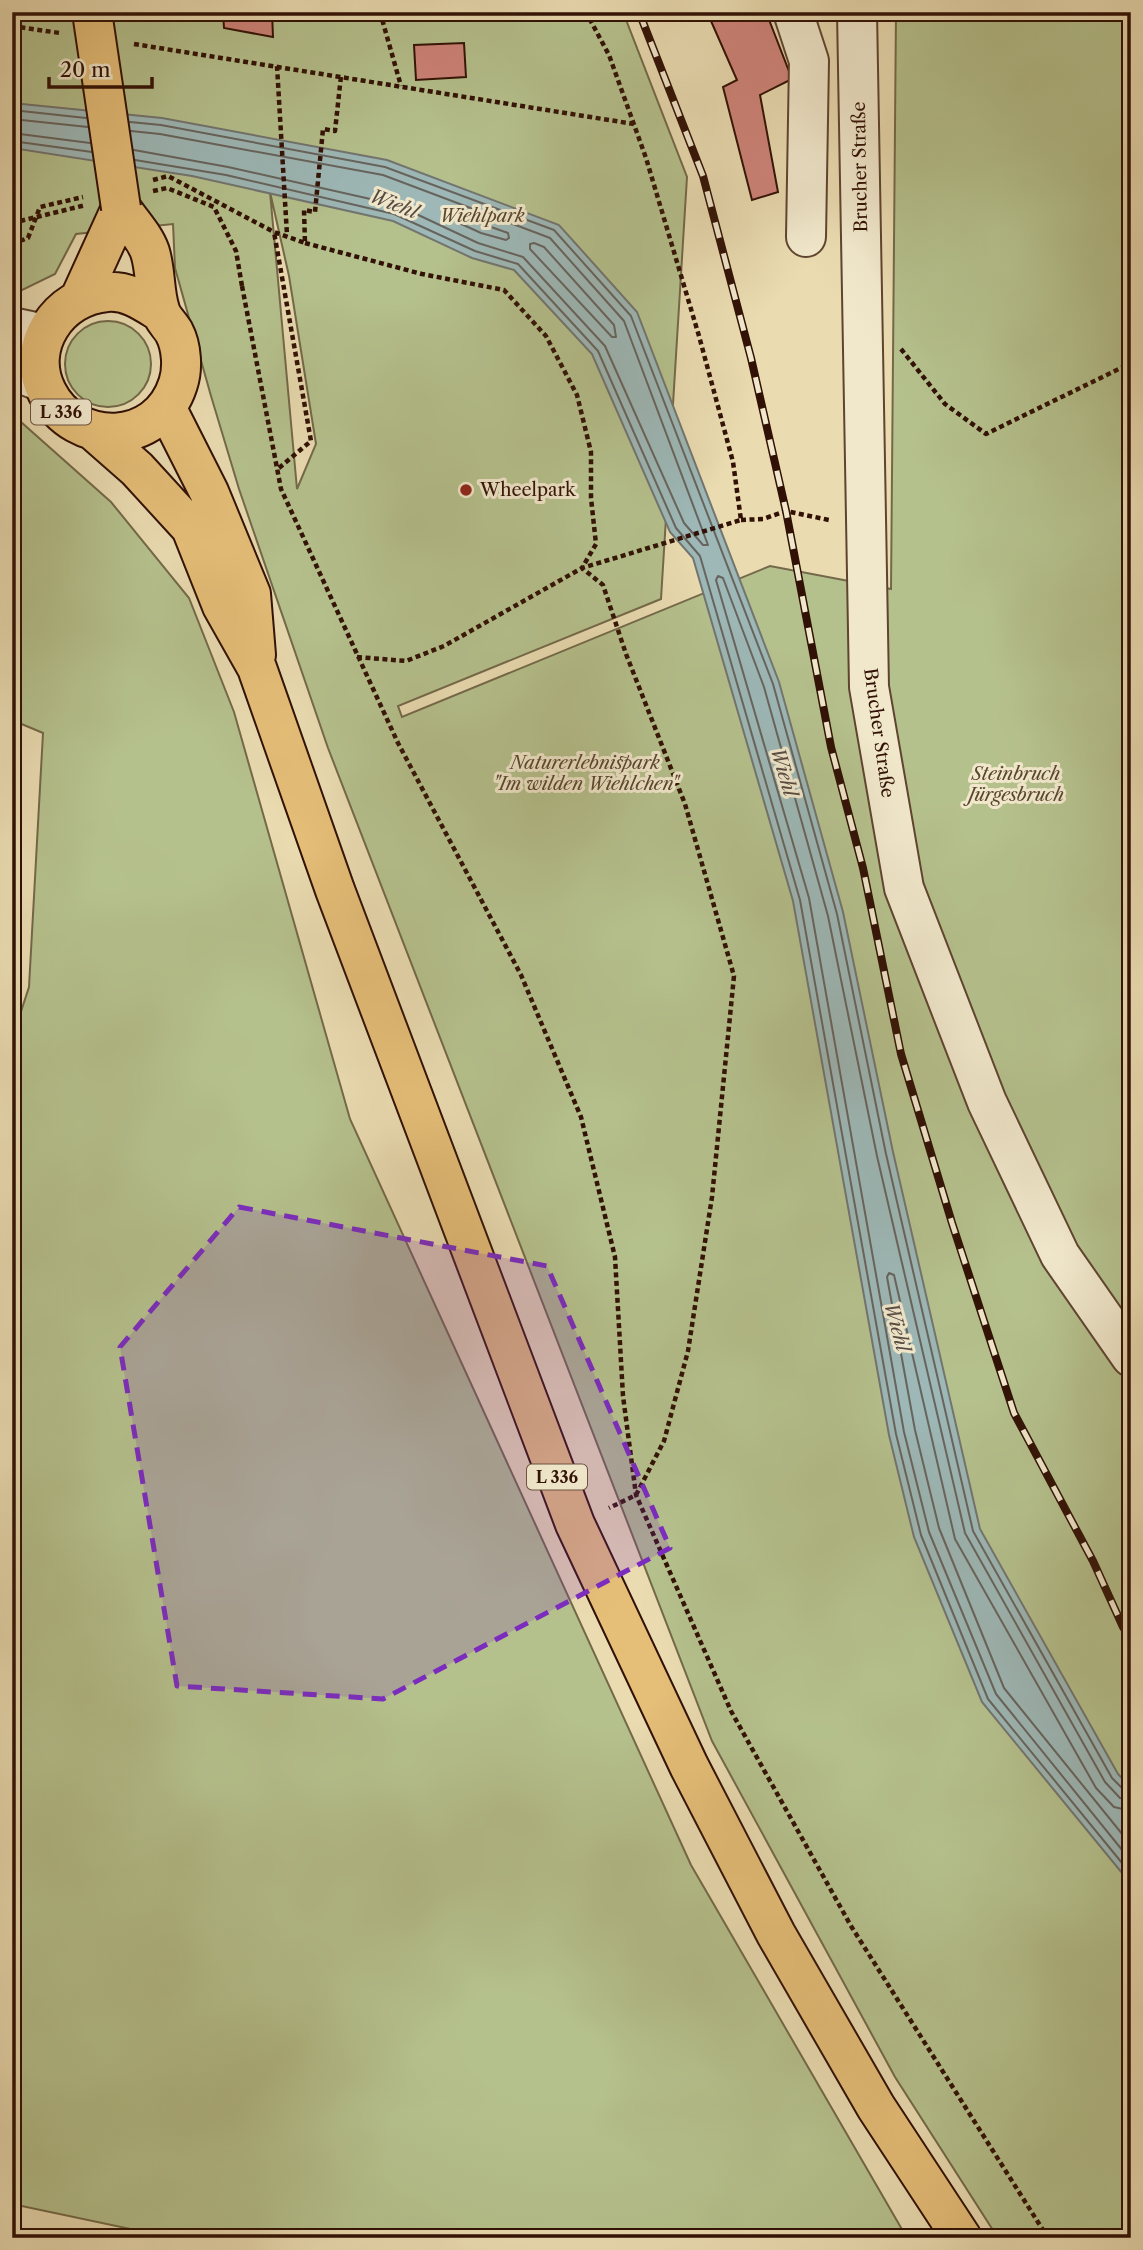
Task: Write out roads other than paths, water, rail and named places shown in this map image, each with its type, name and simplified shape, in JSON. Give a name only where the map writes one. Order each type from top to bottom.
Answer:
[{"type":"main road","points":[[78,23],[121,208],[150,251],[160,312]]},
{"type":"main road","name":"L 336","points":[[121,208],[80,298],[29,331],[39,358],[27,376],[72,423],[96,433],[136,469],[191,528],[222,606],[257,668],[335,890],[575,1524],[689,1766],[776,1934],[876,2107],[962,2238]]},
{"type":"main road","points":[[80,298],[108,292],[118,293],[136,297],[160,312],[175,334],[181,359],[178,384],[166,407]]},
{"type":"main road","name":"L 336","points":[[96,433],[116,434],[135,430],[166,407],[209,492],[251,594],[257,668]]},
{"type":"street","points":[[793,12],[809,61],[806,237]]},
{"type":"street","name":"Brucher Straße","points":[[857,12],[869,687],[904,888],[987,1102],[1060,1255],[1131,1357]]},
{"type":"water","name":"Wiehl","points":[[12,103],[162,118],[387,160],[559,225],[637,312],[779,682],[843,912],[893,1152],[980,1529],[1118,1774],[1131,1788],[1131,1884],[982,1702],[914,1537],[889,1435],[793,901],[693,558],[670,532],[592,354],[514,270],[472,258],[393,221],[192,176],[12,148]]},
{"type":"railway","points":[[639,12],[703,176],[751,358],[786,511],[831,747],[863,868],[901,1054],[952,1223],[1014,1413],[1093,1561],[1131,1640]]},
{"type":"place","name":"Wheelpark","points":[[466,490]]},
{"type":"park label","name":"Wiehlpark","points":[[482,216]]},
{"type":"park label","name":"Naturerlebnispark \"Im wilden Wiehlchen\"","points":[[585,773]]},
{"type":"park label","name":"Steinbruch Jürgesbruch","points":[[1016,784]]}]
